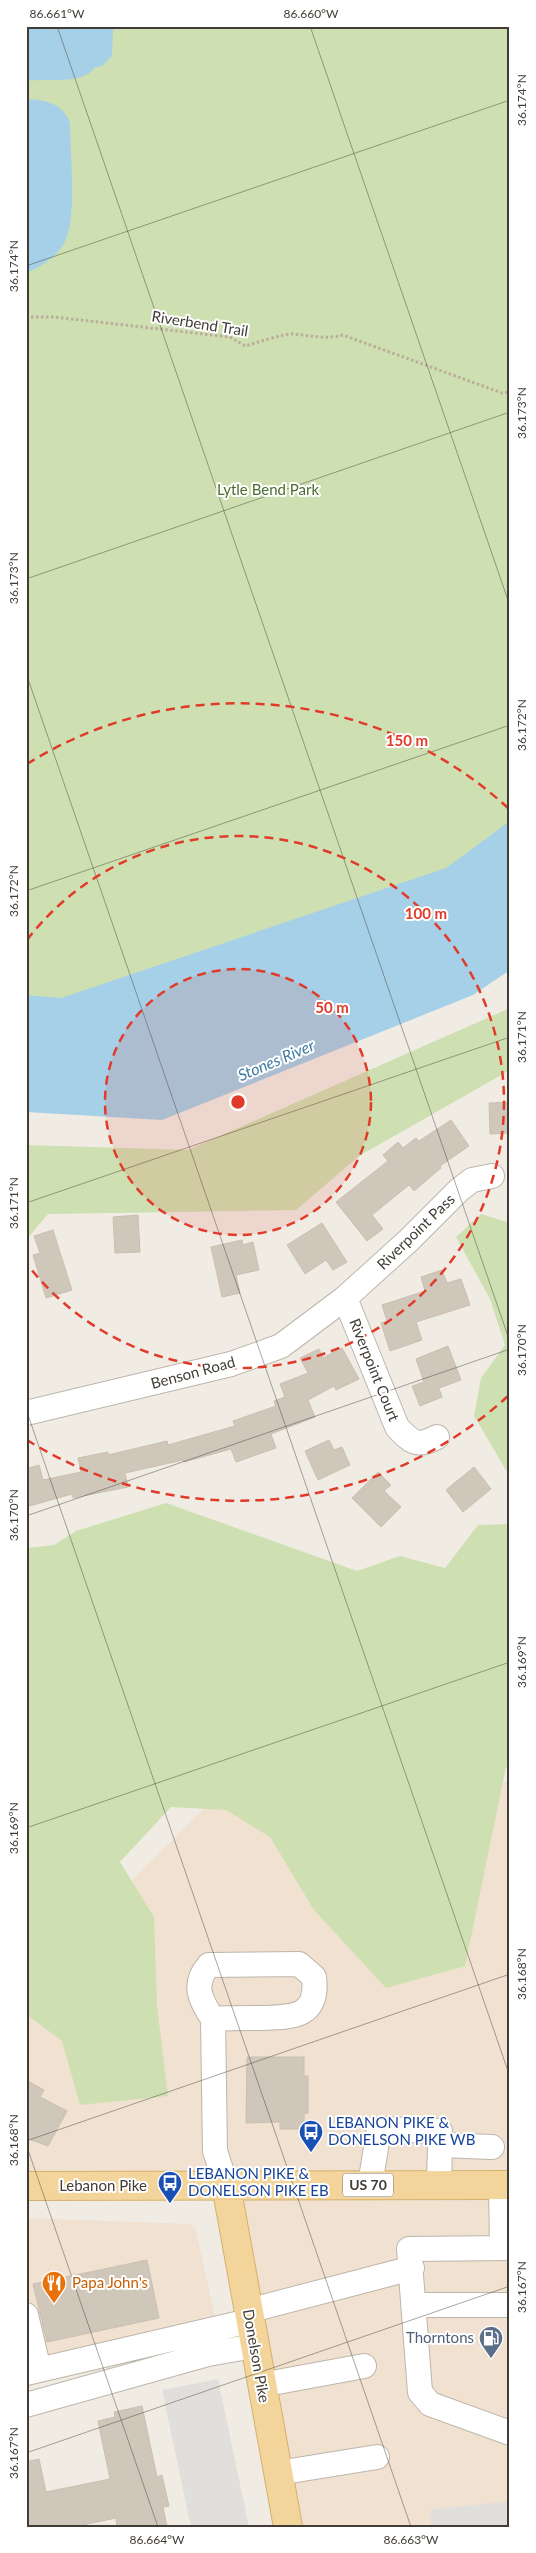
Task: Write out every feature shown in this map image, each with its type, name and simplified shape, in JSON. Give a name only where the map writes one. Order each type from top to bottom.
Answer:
[{"type":"main road","name":"Donelson Pike","points":[[226,2185],[250,2326],[288,2527]]},
{"type":"main road","name":"Lebanon Pike","points":[[26,2186],[505,2185]]},
{"type":"street","name":"Riverpoint Pass","points":[[345,1298],[408,1241],[459,1190],[472,1180],[492,1176]]},
{"type":"street","name":"Benson Road","points":[[26,1413],[231,1364],[280,1346],[345,1298]]},
{"type":"street","name":"Riverpoint Court","points":[[345,1298],[397,1427],[405,1435],[418,1443],[425,1443],[436,1437]]},
{"type":"street","points":[[213,2019],[293,2017],[306,2011],[314,1999],[314,1977],[299,1964],[209,1965],[202,1973],[198,1991],[201,2002],[213,2019],[215,2151],[226,2185]]},
{"type":"street","points":[[370,2185],[379,2129],[440,2131],[439,2185]]},
{"type":"street","points":[[440,2146],[492,2147]]},
{"type":"street","points":[[505,2185],[506,2248],[410,2249],[420,2392],[430,2404],[510,2433]]},
{"type":"street","points":[[26,2314],[33,2372],[250,2326],[412,2268]]},
{"type":"street","points":[[414,2305],[510,2305]]},
{"type":"street","points":[[26,2405],[208,2354],[250,2326]]},
{"type":"street","points":[[261,2385],[364,2366]]},
{"type":"street","points":[[278,2473],[377,2457]]},
{"type":"path","name":"Riverbend Trail","points":[[26,317],[54,317],[230,337],[245,346],[290,334],[335,338],[343,335],[502,393],[510,392]]},
{"type":"shaded area","points":[[510,1782],[510,2527],[288,2527],[226,2185],[26,2186],[26,1899],[80,1931],[223,1790]]},
{"type":"shaded area","points":[[26,2218],[190,2224],[196,2230],[220,2340],[26,2387]]},
{"type":"shaded area","points":[[218,2379],[249,2527],[191,2527],[162,2390]]},
{"type":"shaded area","points":[[510,2501],[510,2527],[431,2527],[430,2510]]},
{"type":"green space","name":"Lytle Bend Park","points":[[26,26],[510,26],[510,954],[26,1099]]},
{"type":"green space","points":[[510,1008],[510,1070],[359,1156],[296,1210],[48,1214],[26,1240],[26,1145],[188,1150]]},
{"type":"green space","points":[[481,1214],[510,1223],[510,1477],[474,1416],[481,1378],[505,1345],[490,1299],[456,1237]]},
{"type":"green space","points":[[166,1503],[357,1571],[400,1556],[445,1568],[478,1525],[510,1524],[510,1767],[506,1767],[465,1966],[386,1988],[314,1910],[270,1837],[226,1810],[171,1807],[120,1862],[154,1917],[157,2006],[168,2096],[80,2105],[62,2041],[26,2014],[26,1548],[54,1545],[76,1531]]},
{"type":"water","points":[[26,26],[113,26],[112,56],[102,66],[94,68],[82,77],[63,80],[26,81]]},
{"type":"water","points":[[26,99],[40,100],[53,104],[67,116],[70,123],[72,199],[69,228],[63,245],[50,259],[26,273]]},
{"type":"water","name":"Stones River","points":[[510,821],[510,970],[473,995],[162,1120],[26,1112],[26,995],[61,998],[446,868]]},
{"type":"building","points":[[510,1102],[510,1133],[490,1134],[489,1103]]},
{"type":"building","points":[[451,1120],[469,1146],[440,1166],[441,1168],[414,1191],[409,1185],[372,1215],[383,1229],[367,1241],[336,1202],[388,1161],[383,1155],[398,1142],[403,1148],[416,1138],[419,1141]]},
{"type":"building","points":[[138,1215],[140,1252],[115,1253],[113,1217]]},
{"type":"building","points":[[322,1223],[347,1262],[333,1270],[326,1260],[305,1274],[287,1245]]},
{"type":"building","points":[[53,1230],[72,1290],[46,1298],[33,1255],[40,1253],[34,1236]]},
{"type":"building","points":[[242,1240],[243,1245],[253,1242],[259,1270],[236,1275],[240,1293],[222,1297],[211,1247]]},
{"type":"building","points":[[442,1270],[447,1283],[461,1279],[470,1305],[416,1322],[422,1340],[390,1351],[381,1323],[387,1321],[382,1305],[425,1291],[421,1277]]},
{"type":"building","points":[[448,1346],[461,1380],[439,1388],[442,1397],[420,1406],[412,1386],[424,1382],[416,1359]]},
{"type":"building","points":[[342,1348],[359,1379],[336,1390],[334,1386],[308,1400],[315,1417],[271,1434],[276,1448],[236,1462],[231,1449],[184,1462],[183,1460],[125,1473],[128,1487],[73,1498],[72,1494],[26,1507],[26,1469],[39,1465],[43,1480],[81,1472],[78,1458],[108,1452],[108,1455],[167,1441],[168,1445],[235,1426],[233,1421],[276,1406],[274,1401],[285,1397],[280,1384],[308,1373],[300,1358],[319,1349],[323,1358]]},
{"type":"building","points":[[329,1440],[334,1450],[342,1447],[350,1465],[318,1480],[305,1451]]},
{"type":"building","points":[[474,1467],[491,1489],[463,1512],[446,1490]]},
{"type":"building","points":[[378,1472],[391,1485],[384,1491],[401,1507],[381,1527],[352,1498]]},
{"type":"building","points":[[247,2057],[304,2057],[304,2076],[308,2076],[308,2113],[304,2114],[304,2129],[280,2129],[280,2122],[246,2123]]},
{"type":"building","points":[[26,2080],[44,2090],[40,2097],[67,2111],[48,2146],[26,2138]]},
{"type":"building","points":[[147,2260],[159,2318],[47,2342],[33,2284]]},
{"type":"building","points":[[142,2406],[157,2477],[162,2475],[169,2506],[163,2507],[167,2527],[117,2527],[116,2518],[73,2527],[26,2527],[26,2462],[39,2459],[46,2492],[110,2479],[98,2421],[115,2417],[114,2412]]},
{"type":"place","name":"LEBANON PIKE & DONELSON PIKE WB","points":[[311,2153]]},
{"type":"place","name":"LEBANON PIKE & DONELSON PIKE EB","points":[[170,2204]]},
{"type":"place","name":"Papa John's","points":[[54,2304]]},
{"type":"place","name":"Thorntons","points":[[491,2359]]}]
